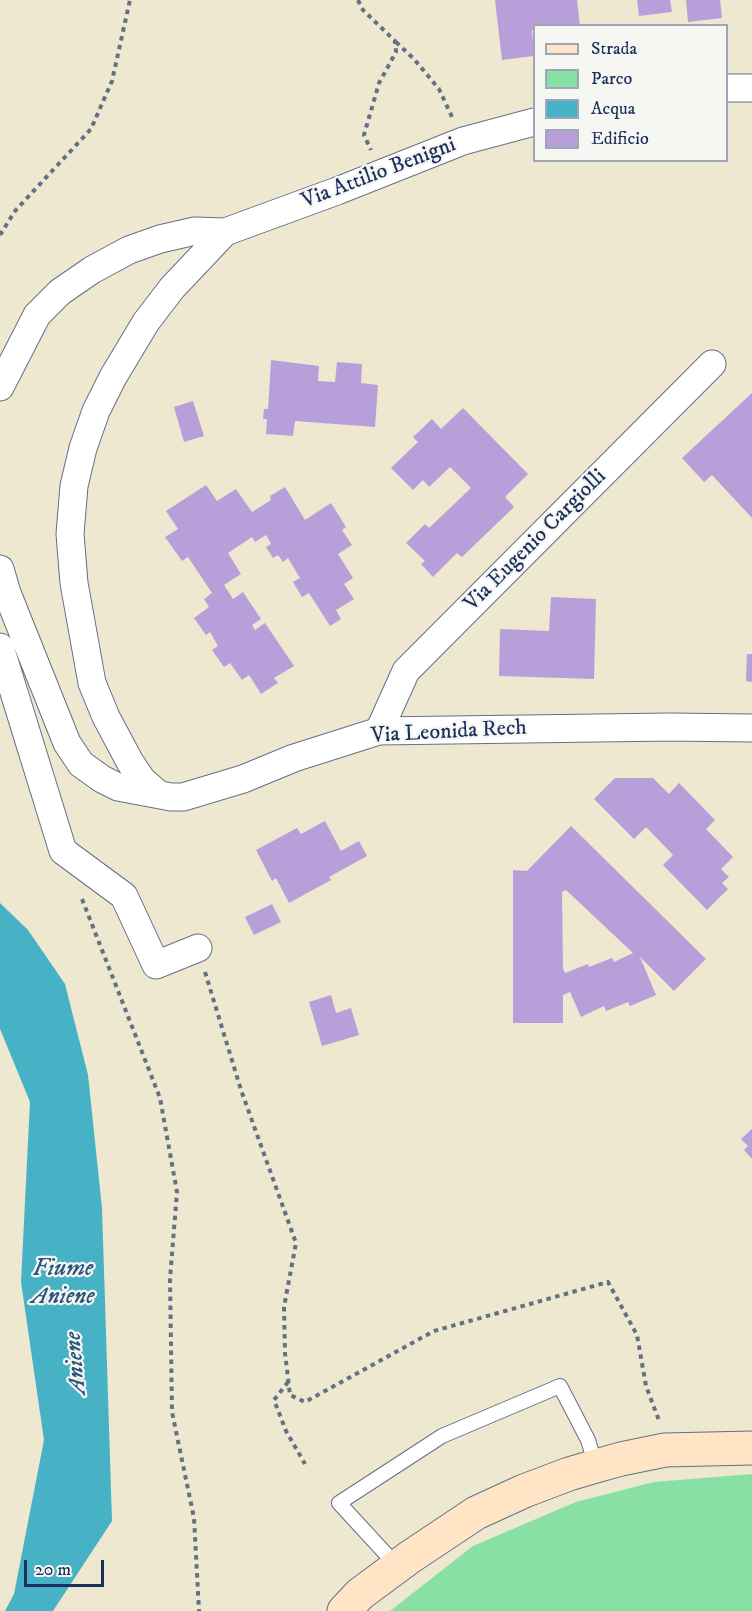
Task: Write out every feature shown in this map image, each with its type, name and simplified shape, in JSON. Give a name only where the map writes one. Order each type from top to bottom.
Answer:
[{"type":"street","points":[[728,88],[752,88]]},
{"type":"street","name":"Via Attilio Benigni","points":[[0,387],[37,315],[60,291],[120,255],[160,239],[195,231],[225,232],[463,141],[533,122]]},
{"type":"street","name":"Via Attilio Benigni","points":[[157,794],[142,780],[130,762],[110,726],[92,683],[74,583],[70,534],[74,486],[83,448],[96,411],[113,377],[146,322],[172,288],[225,232]]},
{"type":"street","name":"Via Eugenio Cargiolli","points":[[379,731],[406,671],[712,364]]},
{"type":"street","points":[[0,569],[67,743],[81,764],[118,787],[157,794]]},
{"type":"street","points":[[0,647],[63,851],[124,896],[156,965],[198,948]]},
{"type":"street","name":"Via Leonida Rech","points":[[157,794],[183,797],[198,793],[243,779],[294,758],[379,731],[648,727],[752,728]]},
{"type":"street","points":[[344,1611],[360,1594],[397,1566],[476,1513],[524,1491],[596,1466],[664,1450],[752,1448]]},
{"type":"lane","points":[[397,1566],[339,1503],[442,1436],[560,1386],[588,1440],[596,1466]]},
{"type":"path","points":[[0,235],[15,211],[91,129],[112,81],[130,0]]},
{"type":"path","points":[[358,0],[363,10],[414,59],[439,89],[463,141]]},
{"type":"path","points":[[381,173],[364,135],[379,83],[396,52],[395,41]]},
{"type":"path","points":[[80,894],[160,1098],[177,1192],[170,1279],[172,1412],[194,1518],[199,1611]]},
{"type":"path","points":[[198,948],[241,1090],[296,1243],[285,1307],[285,1353],[290,1395],[305,1402],[434,1331],[609,1281],[637,1335],[646,1386],[661,1427]]},
{"type":"path","points":[[288,1382],[274,1400],[286,1431],[304,1464]]},
{"type":"green space","points":[[752,1474],[752,1611],[390,1611],[473,1546],[576,1502],[654,1482]]},
{"type":"water","name":"Fiume Aniene","points":[[0,903],[28,930],[65,984],[88,1075],[102,1208],[112,1521],[53,1611],[5,1611],[14,1594],[44,1440],[21,1282],[30,1102],[0,1029]]},
{"type":"building","points":[[495,0],[577,0],[580,24],[533,24],[533,56],[502,60]]},
{"type":"building","points":[[637,0],[670,0],[672,12],[639,16]]},
{"type":"building","points":[[686,0],[720,0],[722,18],[688,22]]},
{"type":"building","points":[[271,360],[319,366],[318,381],[335,382],[337,362],[362,364],[361,383],[378,385],[375,427],[295,421],[293,436],[266,434],[267,419],[263,419],[264,409],[268,409]]},
{"type":"building","points":[[752,393],[752,518],[712,475],[704,482],[682,458]]},
{"type":"building","points":[[193,401],[204,436],[184,442],[174,407]]},
{"type":"building","points":[[463,408],[528,474],[505,497],[514,507],[462,557],[457,553],[433,577],[421,564],[425,561],[406,543],[425,524],[429,528],[471,488],[450,467],[429,487],[423,480],[413,490],[391,468],[418,442],[413,437],[432,419],[441,429]]},
{"type":"building","points":[[206,485],[217,501],[236,489],[252,512],[271,500],[270,496],[285,487],[305,520],[331,503],[346,527],[342,530],[352,545],[338,554],[353,578],[344,584],[354,599],[336,610],[341,619],[330,626],[309,593],[302,597],[293,582],[300,578],[288,558],[283,562],[278,555],[273,558],[266,547],[271,544],[266,535],[255,542],[252,537],[228,553],[241,574],[224,585],[233,599],[243,592],[261,619],[252,625],[255,630],[265,623],[294,666],[274,678],[278,683],[261,694],[249,675],[242,680],[230,663],[224,667],[212,650],[218,646],[210,632],[206,635],[194,618],[209,607],[204,599],[212,593],[188,557],[182,561],[165,537],[178,529],[166,511]]},
{"type":"building","points":[[551,597],[596,599],[594,679],[499,676],[500,629],[549,631]]},
{"type":"building","points":[[747,654],[752,654],[752,682],[746,681]]},
{"type":"building","points":[[615,778],[653,778],[669,794],[679,783],[715,820],[706,829],[733,857],[721,869],[729,877],[722,883],[728,889],[707,910],[663,865],[673,855],[646,827],[634,839],[594,799]]},
{"type":"building","points":[[325,821],[341,851],[359,841],[367,856],[329,877],[331,880],[289,903],[276,878],[272,881],[256,850],[297,828],[301,834]]},
{"type":"building","points":[[571,826],[706,959],[674,991],[640,957],[656,995],[630,1006],[628,1002],[606,1011],[604,1006],[581,1017],[570,992],[563,995],[563,1023],[513,1023],[513,870],[527,871]],"holes":[[[566,890],[633,953],[614,962],[612,958],[565,973],[563,968],[562,892]]]},
{"type":"building","points":[[272,904],[281,922],[254,935],[245,917]]},
{"type":"building","points":[[331,995],[336,1013],[351,1008],[359,1035],[322,1046],[309,1002]]},
{"type":"building","points":[[752,1129],[752,1159],[744,1150],[748,1146],[741,1139]]},
{"type":"water label","name":"Aniene","points":[[77,1363]]}]
